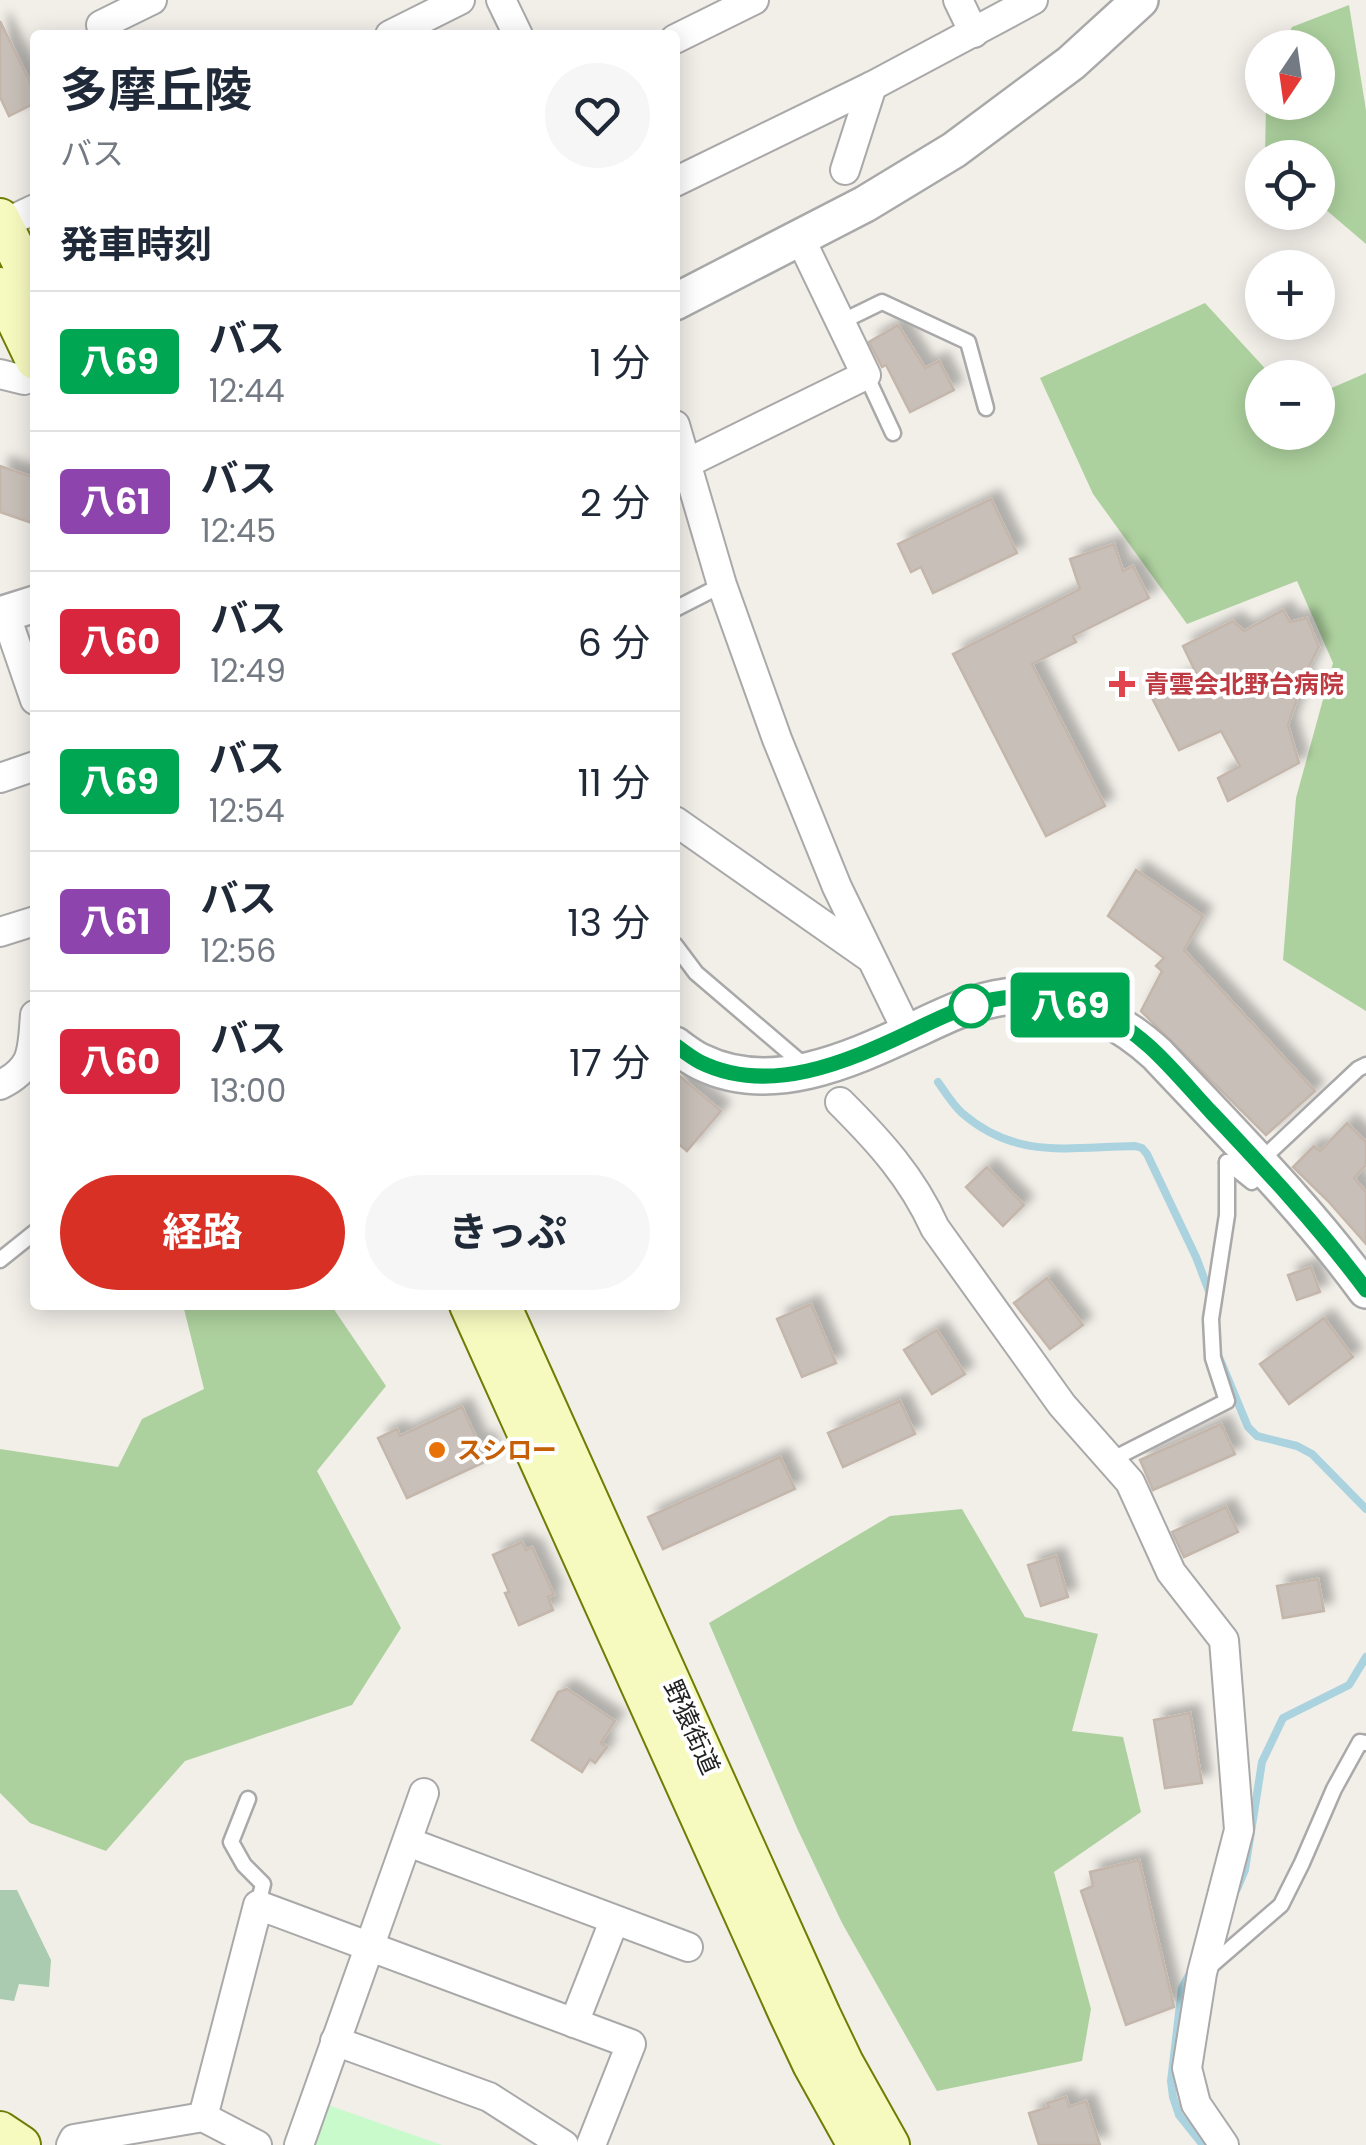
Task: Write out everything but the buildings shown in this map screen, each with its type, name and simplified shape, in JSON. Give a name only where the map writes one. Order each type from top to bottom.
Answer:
[{"type":"main road","points":[[13,217],[30,273]]},
{"type":"main road","points":[[0,288],[30,350]]},
{"type":"main road","name":"野猿街道","points":[[471,1310],[788,2014],[856,2145]]},
{"type":"main road","name":"野猿街道","points":[[502,1310],[821,2015],[890,2145]]},
{"type":"main road","points":[[0,2131],[20,2145]]},
{"type":"street","points":[[98,20],[152,0]]},
{"type":"street","points":[[400,30],[460,0]]},
{"type":"street","points":[[501,0],[516,30]]},
{"type":"street","points":[[680,37],[754,0]]},
{"type":"street","points":[[958,0],[974,33]]},
{"type":"street","points":[[680,180],[872,86],[1032,0]]},
{"type":"street","points":[[680,299],[865,204],[954,150],[1071,63],[1140,0]]},
{"type":"street","points":[[845,170],[872,86]]},
{"type":"street","points":[[800,238],[866,375],[681,466],[777,739],[837,887],[908,1033]]},
{"type":"street","points":[[0,374],[30,378]]},
{"type":"street","points":[[10,608],[30,682]]},
{"type":"street","points":[[0,778],[30,768]]},
{"type":"street","points":[[680,824],[870,958]]},
{"type":"street","points":[[0,932],[30,923]]},
{"type":"street","points":[[680,1048],[700,1062],[730,1072],[771,1076],[836,1064],[938,1018],[984,1002],[1024,997],[1086,1008],[1138,1036],[1265,1181],[1320,1230],[1366,1290]]},
{"type":"street","points":[[0,1085],[20,1076],[30,1058]]},
{"type":"street","points":[[840,1102],[905,1174],[935,1228],[1062,1406],[1130,1482],[1172,1572],[1224,1640],[1239,1830],[1202,1969],[1187,2068],[1196,2104],[1224,2145]]},
{"type":"street","points":[[299,2145],[424,1794]]},
{"type":"street","points":[[408,1842],[688,1948]]},
{"type":"street","points":[[203,2118],[258,1905],[631,2044],[591,2145]]},
{"type":"street","points":[[574,2023],[614,1921]]},
{"type":"street","points":[[335,2041],[489,2096],[564,2145]]},
{"type":"street","points":[[71,2145],[74,2139],[203,2118],[256,2145]]},
{"type":"lane","points":[[841,322],[882,302],[968,342],[986,408]]},
{"type":"lane","points":[[866,375],[893,433]]},
{"type":"lane","points":[[680,606],[722,584]]},
{"type":"lane","points":[[680,952],[696,973],[809,1070]]},
{"type":"lane","points":[[1111,1460],[1228,1401],[1213,1358],[1211,1319],[1227,1214],[1227,1162],[1265,1181],[1358,1068],[1366,1065]]},
{"type":"lane","points":[[0,1260],[30,1236]]},
{"type":"lane","points":[[1202,1969],[1280,1905],[1334,1788],[1360,1742],[1366,1743]]},
{"type":"lane","points":[[248,1799],[231,1842],[244,1865],[263,1884],[258,1905]]},
{"type":"green space","points":[[1349,5],[1366,110],[1366,244],[1335,218],[1335,140],[1265,140],[1266,120],[1335,120],[1335,30],[1291,30]]},
{"type":"green space","points":[[1205,303],[1257,360],[1245,360],[1245,450],[1335,450],[1335,387],[1366,373],[1366,1011],[1283,960],[1296,798],[1333,663],[1297,581],[1187,624],[1093,494],[1040,378]]},
{"type":"green space","points":[[184,1310],[334,1310],[386,1386],[317,1471],[401,1628],[352,1705],[185,1761],[106,1851],[30,1823],[0,1793],[0,1449],[118,1467],[142,1419],[204,1389]]},
{"type":"green space","points":[[962,1509],[1025,1617],[1098,1634],[1072,1731],[1123,1737],[1141,1812],[1054,1872],[1091,2009],[1082,2061],[937,2091],[842,1923],[709,1623],[890,1516]]},
{"type":"green space","points":[[0,1890],[17,1890],[51,1960],[49,1987],[19,1984],[14,2001],[0,1999]]},
{"type":"green space","points":[[325,2104],[442,2145],[308,2145]]},
{"type":"waterway","points":[[938,1082],[962,1113],[1002,1138],[1044,1148],[1142,1148],[1196,1257],[1212,1299]]},
{"type":"waterway","points":[[1219,1357],[1248,1427],[1257,1436],[1312,1454],[1366,1509]]},
{"type":"waterway","points":[[1237,1889],[1245,1870],[1262,1762],[1283,1718],[1349,1685],[1366,1657]]},
{"type":"waterway","points":[[1191,1971],[1182,1988],[1171,2081],[1179,2115],[1203,2145]]},
{"type":"bus line","name":"八69","points":[[680,1048],[700,1062],[730,1072],[771,1076],[836,1064],[938,1018],[984,1002],[1024,997],[1086,1008],[1118,1023],[1157,1054],[1281,1184],[1366,1290]]},
{"type":"place","name":"青雲会北野台病院","points":[[1122,684]]},
{"type":"place","name":"スシロー","points":[[437,1450]]}]
